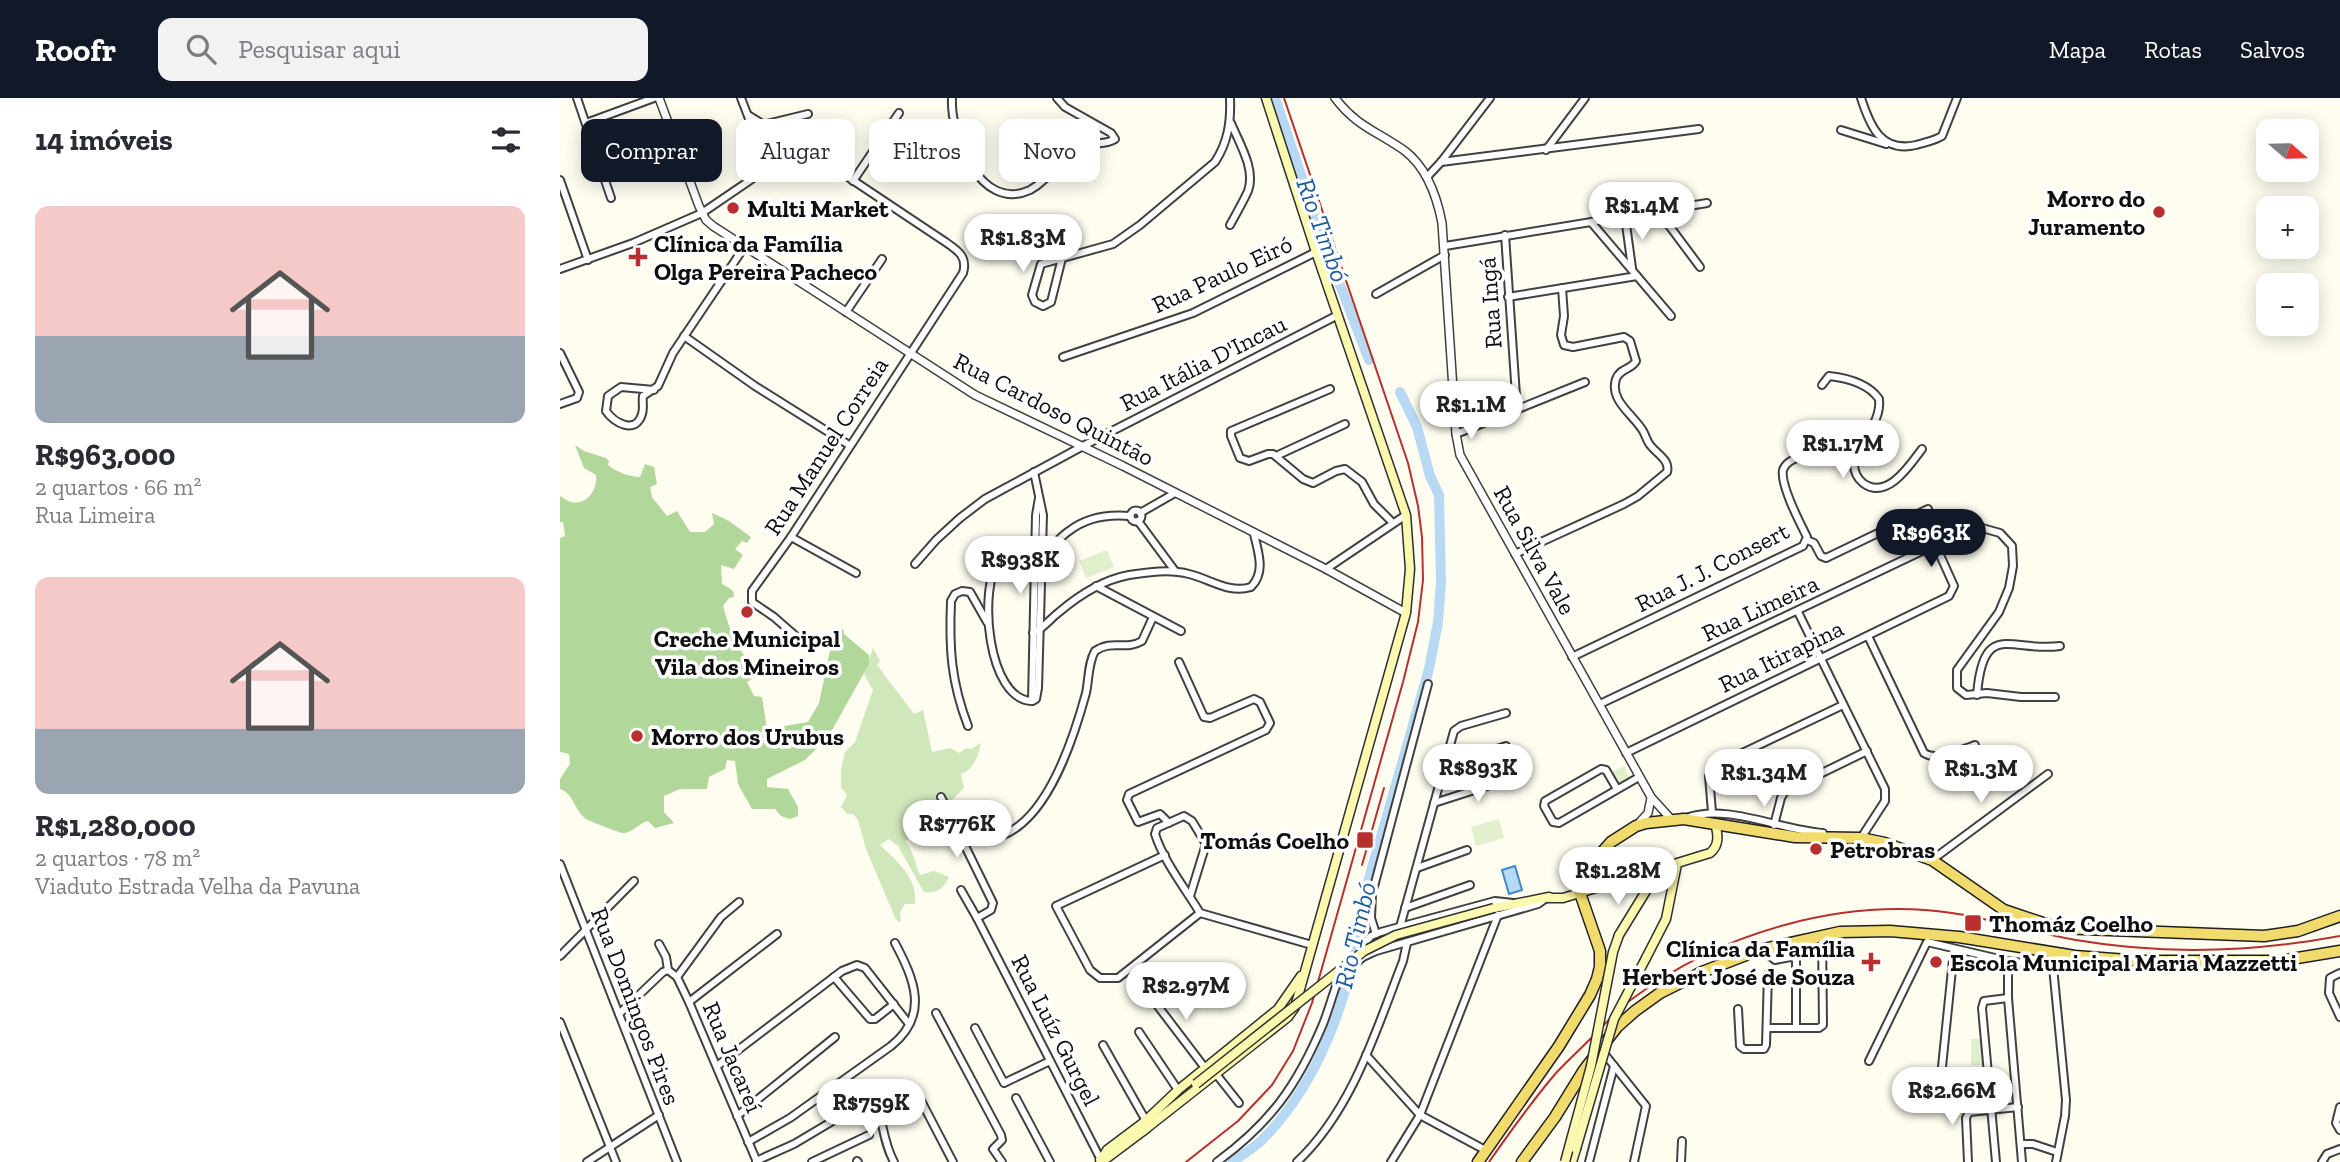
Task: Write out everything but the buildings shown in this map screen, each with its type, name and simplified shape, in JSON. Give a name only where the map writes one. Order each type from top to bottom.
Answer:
[{"type":"main road","points":[[1099,1161],[1216,1074],[1292,1012],[1406,613],[1410,569],[1406,515],[1266,98]]},
{"type":"main road","points":[[1478,1162],[1559,1046],[1590,995],[1600,967],[1600,951],[1580,893],[1585,877],[1596,859],[1611,842],[1636,826],[1684,819],[1795,837],[1861,838],[1911,851],[1932,860],[2004,910],[2058,928],[2264,936],[2298,931],[2340,916]]},
{"type":"main road","points":[[1141,1129],[1168,1111],[1171,1104],[1364,951],[1396,935],[1496,911],[1513,903],[1563,898],[1677,864],[1714,850],[1718,840],[1716,823]]},
{"type":"main road","points":[[1596,859],[1598,874],[1613,883]]},
{"type":"main road","points":[[1572,1162],[1607,1038],[1619,1007],[1666,919],[1677,864]]},
{"type":"main road","points":[[1565,1162],[1591,1066],[1613,953],[1619,935],[1646,891],[1646,883],[1639,875]]},
{"type":"main road","points":[[1548,898],[1572,889],[1585,877]]},
{"type":"main road","points":[[1522,1162],[1600,1048],[1626,1019],[1660,993],[1721,964],[1767,948],[1866,930],[1932,933],[2075,956],[2140,961],[2279,961],[2340,951]]},
{"type":"main road","points":[[1141,1129],[1145,1119],[1178,1090],[1278,1009],[1306,967]]},
{"type":"street","points":[[577,98],[585,119]]},
{"type":"street","points":[[597,119],[657,98],[702,213]]},
{"type":"street","points":[[741,98],[750,119]]},
{"type":"street","points":[[952,98],[960,141],[971,165],[983,182],[1001,192],[1013,193],[1029,190],[1040,182]]},
{"type":"street","points":[[1057,98],[1065,107],[1086,119]]},
{"type":"street","points":[[1062,258],[1051,302],[1043,306],[1035,302],[1032,295],[1040,266],[1044,262],[1113,244],[1140,225],[1215,162],[1222,152],[1231,123],[1230,98]]},
{"type":"street","name":"Rua Silva Vale","points":[[1335,98],[1359,124],[1413,158],[1427,177],[1439,207],[1445,246],[1456,434],[1462,460],[1601,704],[1639,777],[1651,797],[1671,819]]},
{"type":"street","points":[[1427,177],[1490,98]]},
{"type":"street","points":[[1546,149],[1585,98]]},
{"type":"street","points":[[1861,98],[1869,121],[1888,144]]},
{"type":"street","points":[[1841,130],[1905,147],[1937,139],[1945,132],[1957,98]]},
{"type":"street","points":[[855,178],[899,113]]},
{"type":"street","points":[[788,119],[808,114]]},
{"type":"street","points":[[748,115],[754,119]]},
{"type":"street","points":[[1230,225],[1248,190],[1250,177],[1248,164],[1231,123]]},
{"type":"street","points":[[1100,127],[1115,136],[1113,141],[1100,143]]},
{"type":"street","points":[[1441,162],[1699,129]]},
{"type":"street","points":[[560,180],[588,260]]},
{"type":"street","points":[[606,182],[611,198]]},
{"type":"street","points":[[560,269],[633,243],[702,213],[747,182]]},
{"type":"street","name":"Rua Manuel Correia","points":[[798,638],[766,610],[754,604],[750,596],[963,273],[965,261],[959,252],[944,241],[855,182]]},
{"type":"street","points":[[1445,246],[1707,203]]},
{"type":"street","points":[[1659,212],[1700,267]]},
{"type":"street","name":"Rua Cardoso Quintão","points":[[702,213],[713,226],[975,395],[1083,446],[1326,569],[1406,613]]},
{"type":"street","points":[[1625,217],[1634,273]]},
{"type":"street","points":[[1591,222],[1671,316]]},
{"type":"street","name":"Rua Ingá","points":[[1505,235],[1517,410]]},
{"type":"street","points":[[654,390],[621,387],[608,396],[606,411],[617,424],[629,426],[641,417],[643,396],[654,390],[673,353],[745,246]]},
{"type":"street","name":"Rua Paulo Eiró","points":[[1063,356],[1184,317],[1316,252]]},
{"type":"street","points":[[1376,294],[1446,255]]},
{"type":"street","points":[[846,312],[883,259]]},
{"type":"street","points":[[1508,297],[1634,273]]},
{"type":"street","points":[[1515,554],[1623,505],[1667,472],[1666,462],[1650,446],[1643,431],[1628,415],[1616,394],[1615,382],[1619,373],[1633,366],[1636,361],[1630,341],[1624,337],[1573,347],[1562,342],[1562,288]]},
{"type":"street","name":"Rua Itália D'Incau","points":[[915,564],[960,517],[985,499],[1338,315]]},
{"type":"street","points":[[684,337],[755,386],[849,445]]},
{"type":"street","points":[[560,353],[579,392],[577,398],[560,404]]},
{"type":"street","points":[[1822,385],[1829,376],[1846,379],[1867,387],[1879,399],[1875,422],[1854,461],[1855,471],[1861,482],[1881,487],[1899,478],[1922,449]]},
{"type":"street","points":[[1456,434],[1585,382]]},
{"type":"street","points":[[1330,388],[1231,431],[1240,458],[1249,461],[1268,454],[1276,456],[1313,483],[1341,469],[1348,471],[1362,482],[1374,504],[1393,523]]},
{"type":"street","points":[[1276,456],[1345,424]]},
{"type":"street","name":"Rua J. J. Consert","points":[[1572,657],[1803,545],[1807,540],[1784,480],[1784,467],[1801,457],[1818,454],[1854,461]]},
{"type":"street","points":[[1034,472],[1042,508],[1038,547],[1037,695],[1032,701],[1018,697],[1004,683],[996,666],[989,625],[988,591],[998,561],[1013,547],[1038,547],[1052,544],[1088,519],[1130,516],[1134,511],[1140,513],[1175,493]]},
{"type":"street","points":[[1807,540],[1814,542],[1821,556],[1826,558],[1928,509]]},
{"type":"street","points":[[1138,521],[1140,513]]},
{"type":"street","points":[[1326,569],[1406,515]]},
{"type":"street","points":[[1130,516],[1133,521],[1138,521],[1175,571]]},
{"type":"street","name":"Rua Limeira","points":[[1601,704],[1798,612],[1935,544],[1960,533],[1982,528],[2000,533],[2008,539],[2012,546],[2013,566],[2009,588],[1999,612],[1957,670],[1955,683],[1959,691],[1966,695],[1977,695]]},
{"type":"street","points":[[1036,632],[1067,605],[1097,586],[1129,575],[1175,571],[1227,587],[1251,587],[1256,583],[1261,569],[1254,534]]},
{"type":"street","points":[[791,537],[856,573]]},
{"type":"street","name":"Rua Itirapina","points":[[1626,753],[1952,593],[1953,583],[1935,544]]},
{"type":"street","points":[[1097,586],[1181,632]]},
{"type":"street","points":[[968,726],[956,694],[950,655],[951,601],[955,594],[970,592],[989,625]]},
{"type":"street","points":[[1798,612],[1886,795],[1883,805],[1861,838]]},
{"type":"street","points":[[949,809],[968,813],[1003,835],[1029,818],[1050,785],[1065,754],[1078,719],[1095,651],[1111,643],[1126,646],[1142,641],[1153,617]]},
{"type":"street","points":[[1868,636],[1924,753],[1938,757],[1975,745]]},
{"type":"street","points":[[2055,697],[1987,693],[1977,695],[1982,663],[1998,645],[2013,643],[2060,646]]},
{"type":"street","points":[[1169,822],[1160,814],[1138,822],[1128,800],[1129,794],[1266,730],[1270,723],[1260,702],[1254,699],[1210,718],[1204,717],[1179,662]]},
{"type":"street","points":[[1376,934],[1371,918],[1372,894],[1428,684]]},
{"type":"street","points":[[1712,812],[1709,776],[1715,766],[1843,705]]},
{"type":"street","points":[[1400,927],[1452,735],[1457,728],[1506,713]]},
{"type":"street","points":[[1445,766],[1506,746]]},
{"type":"street","points":[[1774,825],[1785,791],[1867,751]]},
{"type":"street","points":[[1617,789],[1606,770],[1601,769],[1545,801],[1544,806],[1553,822],[1557,823],[1639,777]]},
{"type":"street","points":[[1932,860],[2048,774]]},
{"type":"street","points":[[1434,803],[1512,778]]},
{"type":"street","points":[[941,797],[993,904],[991,910],[977,918]]},
{"type":"street","points":[[1636,826],[1648,813],[1651,797]]},
{"type":"street","points":[[1684,819],[1712,812],[1845,837]]},
{"type":"street","points":[[1189,896],[1206,844],[1186,816],[1157,828],[1155,837],[1189,896],[1200,913],[1312,945]]},
{"type":"street","points":[[1417,868],[1467,850]]},
{"type":"street","points":[[1165,855],[1056,906],[1090,970],[1100,978],[1118,978],[1200,913]]},
{"type":"street","name":"Rua Domingos Pires","points":[[560,864],[677,1162]]},
{"type":"street","points":[[560,956],[634,881]]},
{"type":"street","points":[[1405,908],[1470,885]]},
{"type":"street","name":"Rua Luíz Gurgel","points":[[961,890],[1099,1161]]},
{"type":"street","points":[[1217,1162],[1244,1142],[1285,1098],[1310,1054],[1337,983],[1345,971],[1369,953],[1407,943],[1496,911],[1538,904],[1548,898]]},
{"type":"street","points":[[1369,953],[1366,942],[1376,934],[1495,901],[1513,903]]},
{"type":"street","points":[[677,977],[721,917],[739,902]]},
{"type":"street","points":[[1391,1162],[1420,1115],[1496,911]]},
{"type":"street","points":[[688,1002],[777,934]]},
{"type":"street","points":[[1767,1028],[1819,1028],[1823,1025],[1822,936]]},
{"type":"street","points":[[1796,941],[1796,1028]]},
{"type":"street","points":[[1869,1060],[1924,944],[1930,942],[2008,961],[2053,967],[2062,965],[2075,956]]},
{"type":"street","points":[[748,1142],[790,1118],[899,1039],[909,1024],[915,1004],[915,989],[913,978],[895,943]]},
{"type":"street","points":[[1297,1162],[1337,1111],[1352,1086],[1403,961],[1407,943]]},
{"type":"street","points":[[619,1014],[668,970],[666,957],[659,944]]},
{"type":"street","points":[[1767,948],[1775,960],[1796,956]]},
{"type":"street","points":[[1939,1096],[1954,950]]},
{"type":"street","points":[[2008,961],[2008,998],[2022,1162]]},
{"type":"street","points":[[716,1066],[842,971],[857,965],[865,968],[909,1024]]},
{"type":"street","points":[[2053,967],[2066,1100],[2056,1162]]},
{"type":"street","name":"Rua Jacareí","points":[[668,970],[677,977],[757,1162]]},
{"type":"street","points":[[1738,1009],[1739,1044],[1742,1049],[1763,1049],[1766,1045],[1768,974]]},
{"type":"street","points":[[2337,974],[2329,981],[2328,987],[2340,1017]]},
{"type":"street","points":[[834,978],[870,1019],[875,1019],[894,1004]]},
{"type":"street","points":[[1996,1162],[1982,1008],[1984,1001],[1989,999],[2008,998]]},
{"type":"street","points":[[1154,1001],[1205,1069]]},
{"type":"street","points":[[936,1013],[1002,1137],[993,1147],[1002,1162]]},
{"type":"street","points":[[560,1022],[616,1162]]},
{"type":"street","points":[[975,1028],[1004,1083],[1050,1061]]},
{"type":"street","points":[[1139,1032],[1178,1090]]},
{"type":"street","points":[[737,1116],[835,1037]]},
{"type":"street","points":[[1103,1045],[1145,1119]]},
{"type":"street","points":[[1600,1048],[1646,1106],[1633,1162]]},
{"type":"street","points":[[1366,1055],[1420,1115],[1486,1151]]},
{"type":"street","points":[[1589,1162],[1614,1066]]},
{"type":"street","points":[[1216,1074],[1239,1103]]},
{"type":"street","points":[[917,1093],[953,1162]]},
{"type":"street","points":[[1016,1098],[1051,1162]]},
{"type":"street","points":[[757,1162],[863,1103]]},
{"type":"street","points":[[877,1104],[887,1148],[894,1162]]},
{"type":"street","points":[[1968,1162],[1966,1118],[1972,1111],[2018,1107]]},
{"type":"street","points":[[2340,1107],[2336,1123],[2340,1130]]},
{"type":"street","points":[[587,1162],[659,1115]]},
{"type":"street","points":[[812,1162],[869,1135]]},
{"type":"street","points":[[1681,1162],[1682,1141]]},
{"type":"street","points":[[2021,1144],[2033,1144],[2057,1152]]},
{"type":"street","points":[[2322,1162],[2327,1154],[2340,1149]]},
{"type":"green space","points":[[575,445],[606,458],[608,465],[628,475],[640,477],[645,464],[654,467],[657,484],[650,487],[652,497],[667,516],[677,511],[690,532],[705,532],[714,524],[712,513],[751,537],[747,543],[742,541],[735,549],[743,555],[734,569],[721,565],[722,584],[734,594],[723,606],[736,642],[760,673],[747,682],[754,696],[762,697],[767,729],[808,722],[819,703],[833,636],[843,629],[844,634],[869,655],[869,664],[831,732],[805,760],[767,779],[767,787],[788,789],[798,807],[798,816],[790,819],[781,816],[775,809],[752,809],[738,784],[735,761],[727,760],[725,769],[709,777],[707,789],[680,789],[664,796],[664,812],[674,823],[655,828],[648,821],[623,833],[593,822],[582,815],[565,791],[560,789],[560,779],[570,764],[569,754],[560,752],[560,538],[565,536],[563,522],[560,522],[560,496],[571,502],[582,501],[593,491],[596,480],[596,475],[584,468]]},
{"type":"green space","points":[[1107,550],[1114,567],[1086,578],[1079,561]]},
{"type":"green space","points":[[873,648],[880,661],[877,665],[914,714],[923,710],[932,752],[950,748],[959,753],[981,743],[975,762],[961,774],[964,788],[941,811],[937,820],[905,841],[920,875],[934,871],[949,877],[942,887],[933,892],[924,892],[898,846],[889,839],[880,845],[905,871],[913,886],[915,904],[905,904],[900,912],[901,922],[896,920],[866,849],[858,820],[841,807],[847,795],[841,787],[845,752],[855,742],[873,690],[864,674]]},
{"type":"green space","points":[[1624,766],[1630,779],[1619,785],[1612,772]]},
{"type":"green space","points":[[1499,819],[1504,838],[1476,846],[1471,827]]},
{"type":"green space","points":[[1971,1039],[1986,1039],[1986,1065],[1971,1065]]},
{"type":"water","points":[[1515,866],[1522,890],[1509,894],[1502,870]]},
{"type":"waterway","name":"Rio Timbó","points":[[1276,101],[1327,251],[1369,360]]},
{"type":"waterway","name":"Rio Timbó","points":[[1232,1162],[1259,1143],[1282,1117],[1300,1092],[1328,1038],[1348,980],[1362,921],[1366,889],[1429,669],[1438,622],[1441,582],[1439,495],[1430,476],[1417,427],[1400,392]]},
{"type":"railway","points":[[1186,1162],[1238,1121],[1272,1085],[1293,1051],[1312,1003],[1403,682],[1418,622],[1423,580],[1422,537],[1408,463],[1284,98]]},
{"type":"railway","points":[[1362,865],[1384,788]]},
{"type":"railway","points":[[1489,1162],[1556,1073],[1627,1003],[1704,955],[1784,925],[1868,910],[1910,909],[1952,913],[2076,940],[2142,948],[2242,948],[2340,936]]},
{"type":"place","name":"Multi Market","points":[[733,208]]},
{"type":"place","name":"Morro do Juramento","points":[[2159,212]]},
{"type":"place","name":"Clínica da Família Olga Pereira Pacheco","points":[[638,257]]},
{"type":"place","name":"Creche Municipal Vila dos Mineiros","points":[[747,612]]},
{"type":"place","name":"Morro dos Urubus","points":[[637,736]]},
{"type":"place","name":"Tomás Coelho","points":[[1365,840]]},
{"type":"place","name":"Petrobras","points":[[1816,849]]},
{"type":"place","name":"Thomáz Coelho","points":[[1973,923]]},
{"type":"place","name":"Clínica da Família Herbert José de Souza","points":[[1871,962]]},
{"type":"place","name":"Escola Municipal Maria Mazzetti","points":[[1936,962]]}]
